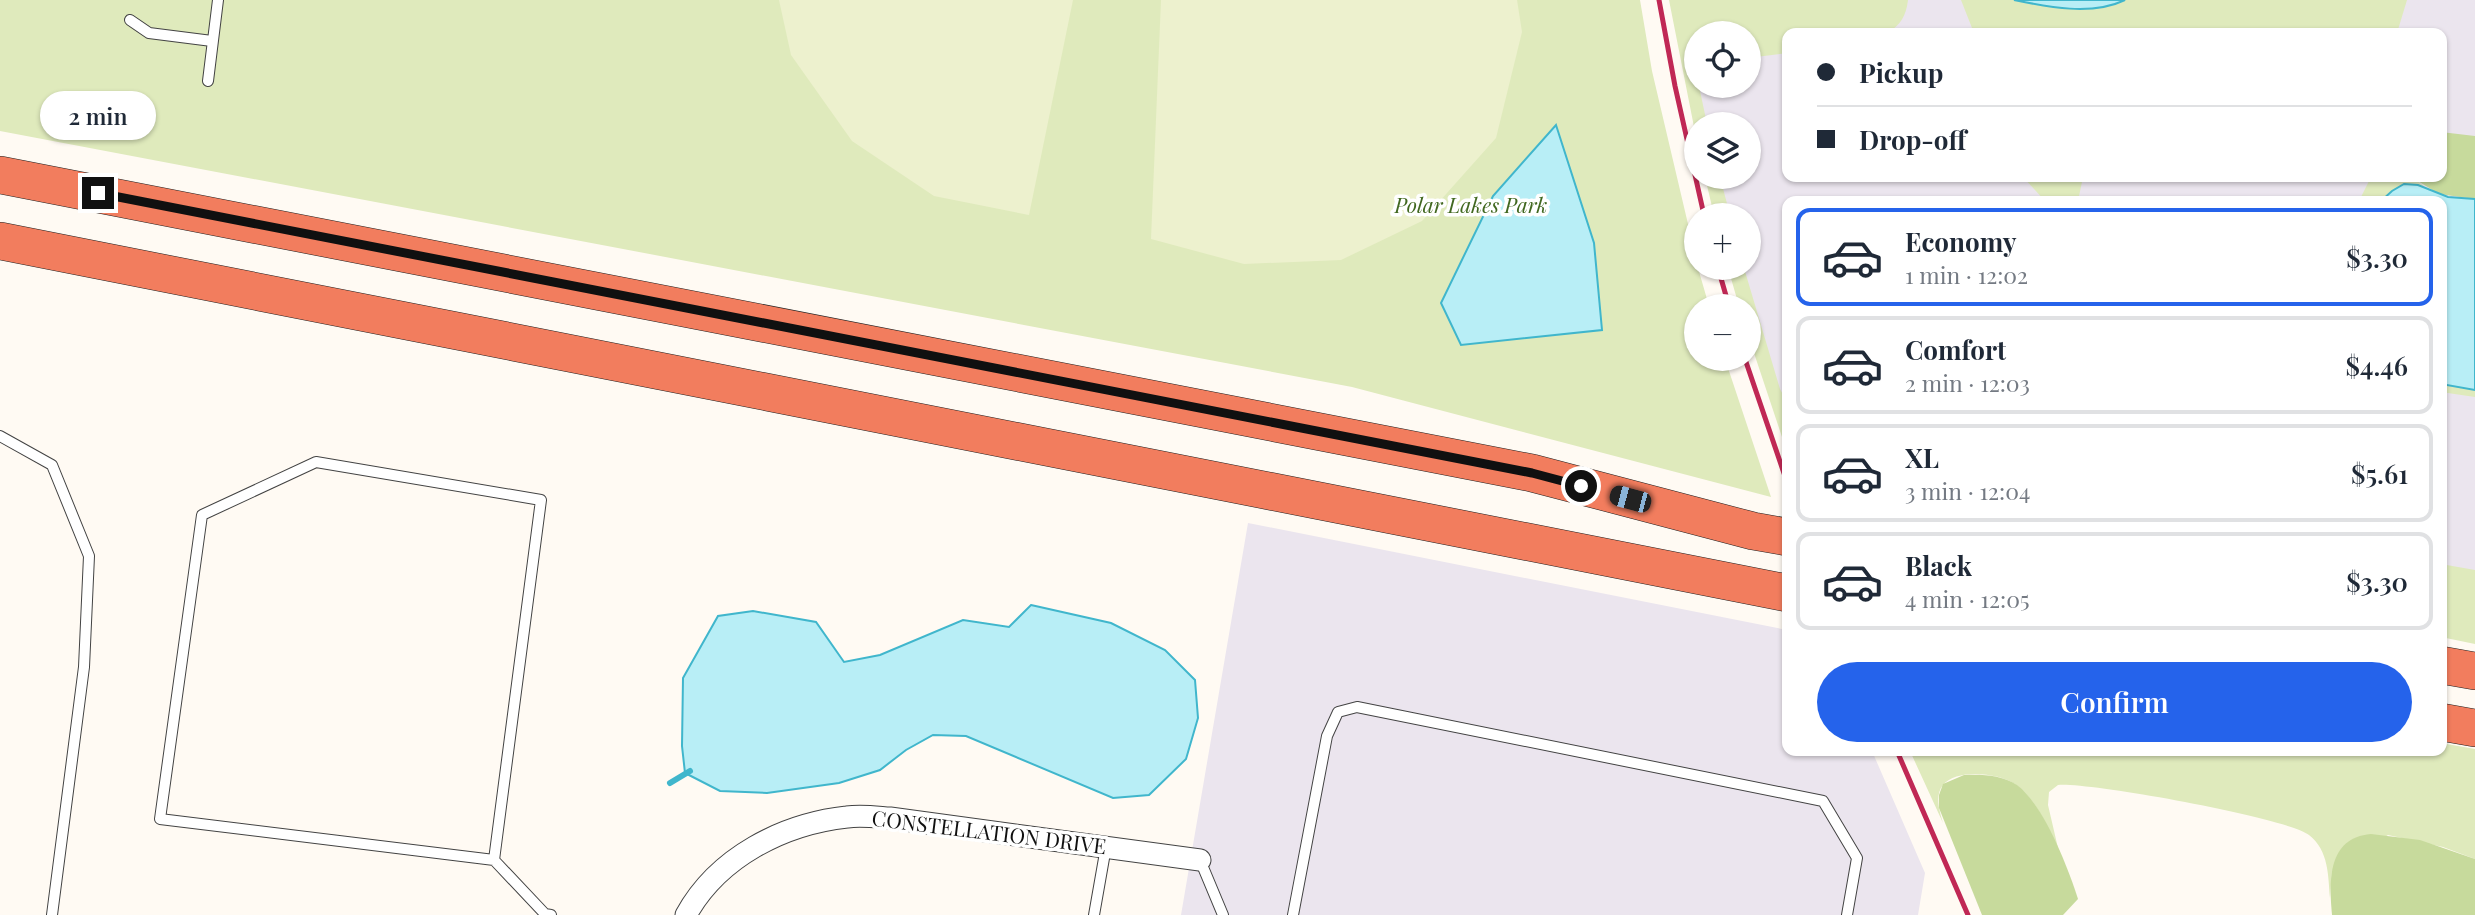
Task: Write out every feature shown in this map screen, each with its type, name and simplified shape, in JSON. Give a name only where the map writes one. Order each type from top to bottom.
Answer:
[{"type":"highway","points":[[0,175],[1532,473],[1753,531],[1782,536]]},
{"type":"highway","points":[[0,241],[1782,592]]},
{"type":"highway","points":[[2447,666],[2475,671]]},
{"type":"highway","points":[[2447,723],[2475,728]]},
{"type":"street","name":"CONSTELLATION DRIVE","points":[[686,915],[707,886],[731,863],[758,845],[787,830],[850,816],[890,818],[1200,860]]},
{"type":"lane","points":[[208,80],[218,0]]},
{"type":"lane","points":[[131,20],[149,33],[212,41]]},
{"type":"lane","points":[[0,436],[52,465],[89,556],[85,667],[52,915]]},
{"type":"lane","points":[[494,860],[541,500],[316,462],[202,515],[160,819],[494,860],[545,914],[551,915]]},
{"type":"lane","points":[[1293,915],[1327,736],[1338,712],[1357,707],[1823,801],[1857,858],[1847,915]]},
{"type":"lane","points":[[1094,915],[1106,847]]},
{"type":"lane","points":[[1200,860],[1223,915]]},
{"type":"shaded area","points":[[1678,0],[2475,0],[2475,630],[2447,625],[2447,196],[1782,196],[1782,408],[1761,341],[1761,294],[1746,294],[1742,280],[1761,280],[1761,203],[1720,203],[1717,189],[1761,189],[1761,112],[1700,112],[1697,98],[1761,98],[1761,21],[1684,21],[1684,31]]},
{"type":"shaded area","points":[[1248,523],[1782,629],[1782,756],[1874,756],[1925,873],[1918,915],[1181,915]]},
{"type":"green space","name":"Polar Lakes Park","points":[[0,0],[1640,0],[1652,71],[1684,207],[1684,280],[1701,280],[1706,294],[1684,294],[1684,371],[1729,371],[1771,497],[1352,387],[0,131]]},
{"type":"green space","points":[[779,0],[1073,0],[1029,215],[934,196],[852,141],[791,55]]},
{"type":"green space","points":[[1161,0],[1517,0],[1522,32],[1496,138],[1422,221],[1341,260],[1244,264],[1151,239]]},
{"type":"green space","points":[[1669,0],[1908,0],[1902,20],[1894,28],[1782,28],[1782,54],[1761,56],[1761,21],[1684,21],[1684,76]]},
{"type":"green space","points":[[1961,0],[2407,0],[2399,28],[1972,28]]},
{"type":"green space","points":[[1688,98],[1702,98],[1704,112],[1691,112]]},
{"type":"green space","points":[[2447,133],[2475,136],[2475,199],[2439,194],[2420,182],[2447,182]]},
{"type":"green space","points":[[2028,182],[2082,182],[2079,196],[2040,196]]},
{"type":"green space","points":[[2368,182],[2418,182],[2425,187],[2402,188],[2387,196],[2362,196]]},
{"type":"green space","points":[[1708,189],[1723,189],[1727,203],[1711,203]]},
{"type":"green space","points":[[1731,280],[1748,280],[1752,294],[1736,294]]},
{"type":"green space","points":[[1761,325],[1782,393],[1782,437],[1760,371]]},
{"type":"green space","points":[[2447,385],[2475,390],[2475,397],[2447,393]]},
{"type":"green space","points":[[2447,565],[2475,570],[2475,644],[2447,638]]},
{"type":"green space","points":[[2447,744],[2475,749],[2475,859],[2443,847],[2388,835],[2332,871],[2330,898],[2324,856],[2316,841],[2309,835],[2265,820],[2187,802],[2107,789],[2058,785],[2049,792],[2048,805],[2058,848],[2040,813],[2029,797],[2015,784],[1999,777],[1968,774],[1949,780],[1940,789],[1938,804],[1943,823],[1912,756],[2447,756]]},
{"type":"green space","points":[[1964,775],[2005,779],[2017,785],[2037,807],[2061,855],[2078,899],[2063,915],[1982,915],[1939,808],[1939,795],[1943,784]]},
{"type":"green space","points":[[2371,834],[2420,840],[2475,859],[2475,915],[2332,915],[2331,875],[2339,852],[2357,837]]},
{"type":"water","points":[[2014,0],[2125,0],[2099,8],[2070,9]]},
{"type":"water","points":[[1556,125],[1594,243],[1602,330],[1461,345],[1441,303],[1493,196]]},
{"type":"water","points":[[2404,184],[2418,185],[2446,196],[2386,196]]},
{"type":"water","points":[[2447,197],[2475,199],[2475,390],[2447,385]]},
{"type":"water","points":[[1031,605],[1111,623],[1165,650],[1195,680],[1198,718],[1186,759],[1149,795],[1113,798],[966,736],[933,735],[906,750],[880,770],[839,783],[767,793],[720,791],[685,773],[682,746],[683,678],[718,616],[753,611],[816,622],[844,662],[880,655],[963,620],[1009,627]]},
{"type":"waterway","points":[[670,783],[690,771]]},
{"type":"railway","points":[[1659,0],[1701,203]]},
{"type":"railway","points":[[1721,280],[1726,294]]},
{"type":"railway","points":[[1749,371],[1782,467]]},
{"type":"railway","points":[[1899,756],[1968,915]]},
{"type":"route","points":[[98,193],[1532,473],[1581,486]]}]
